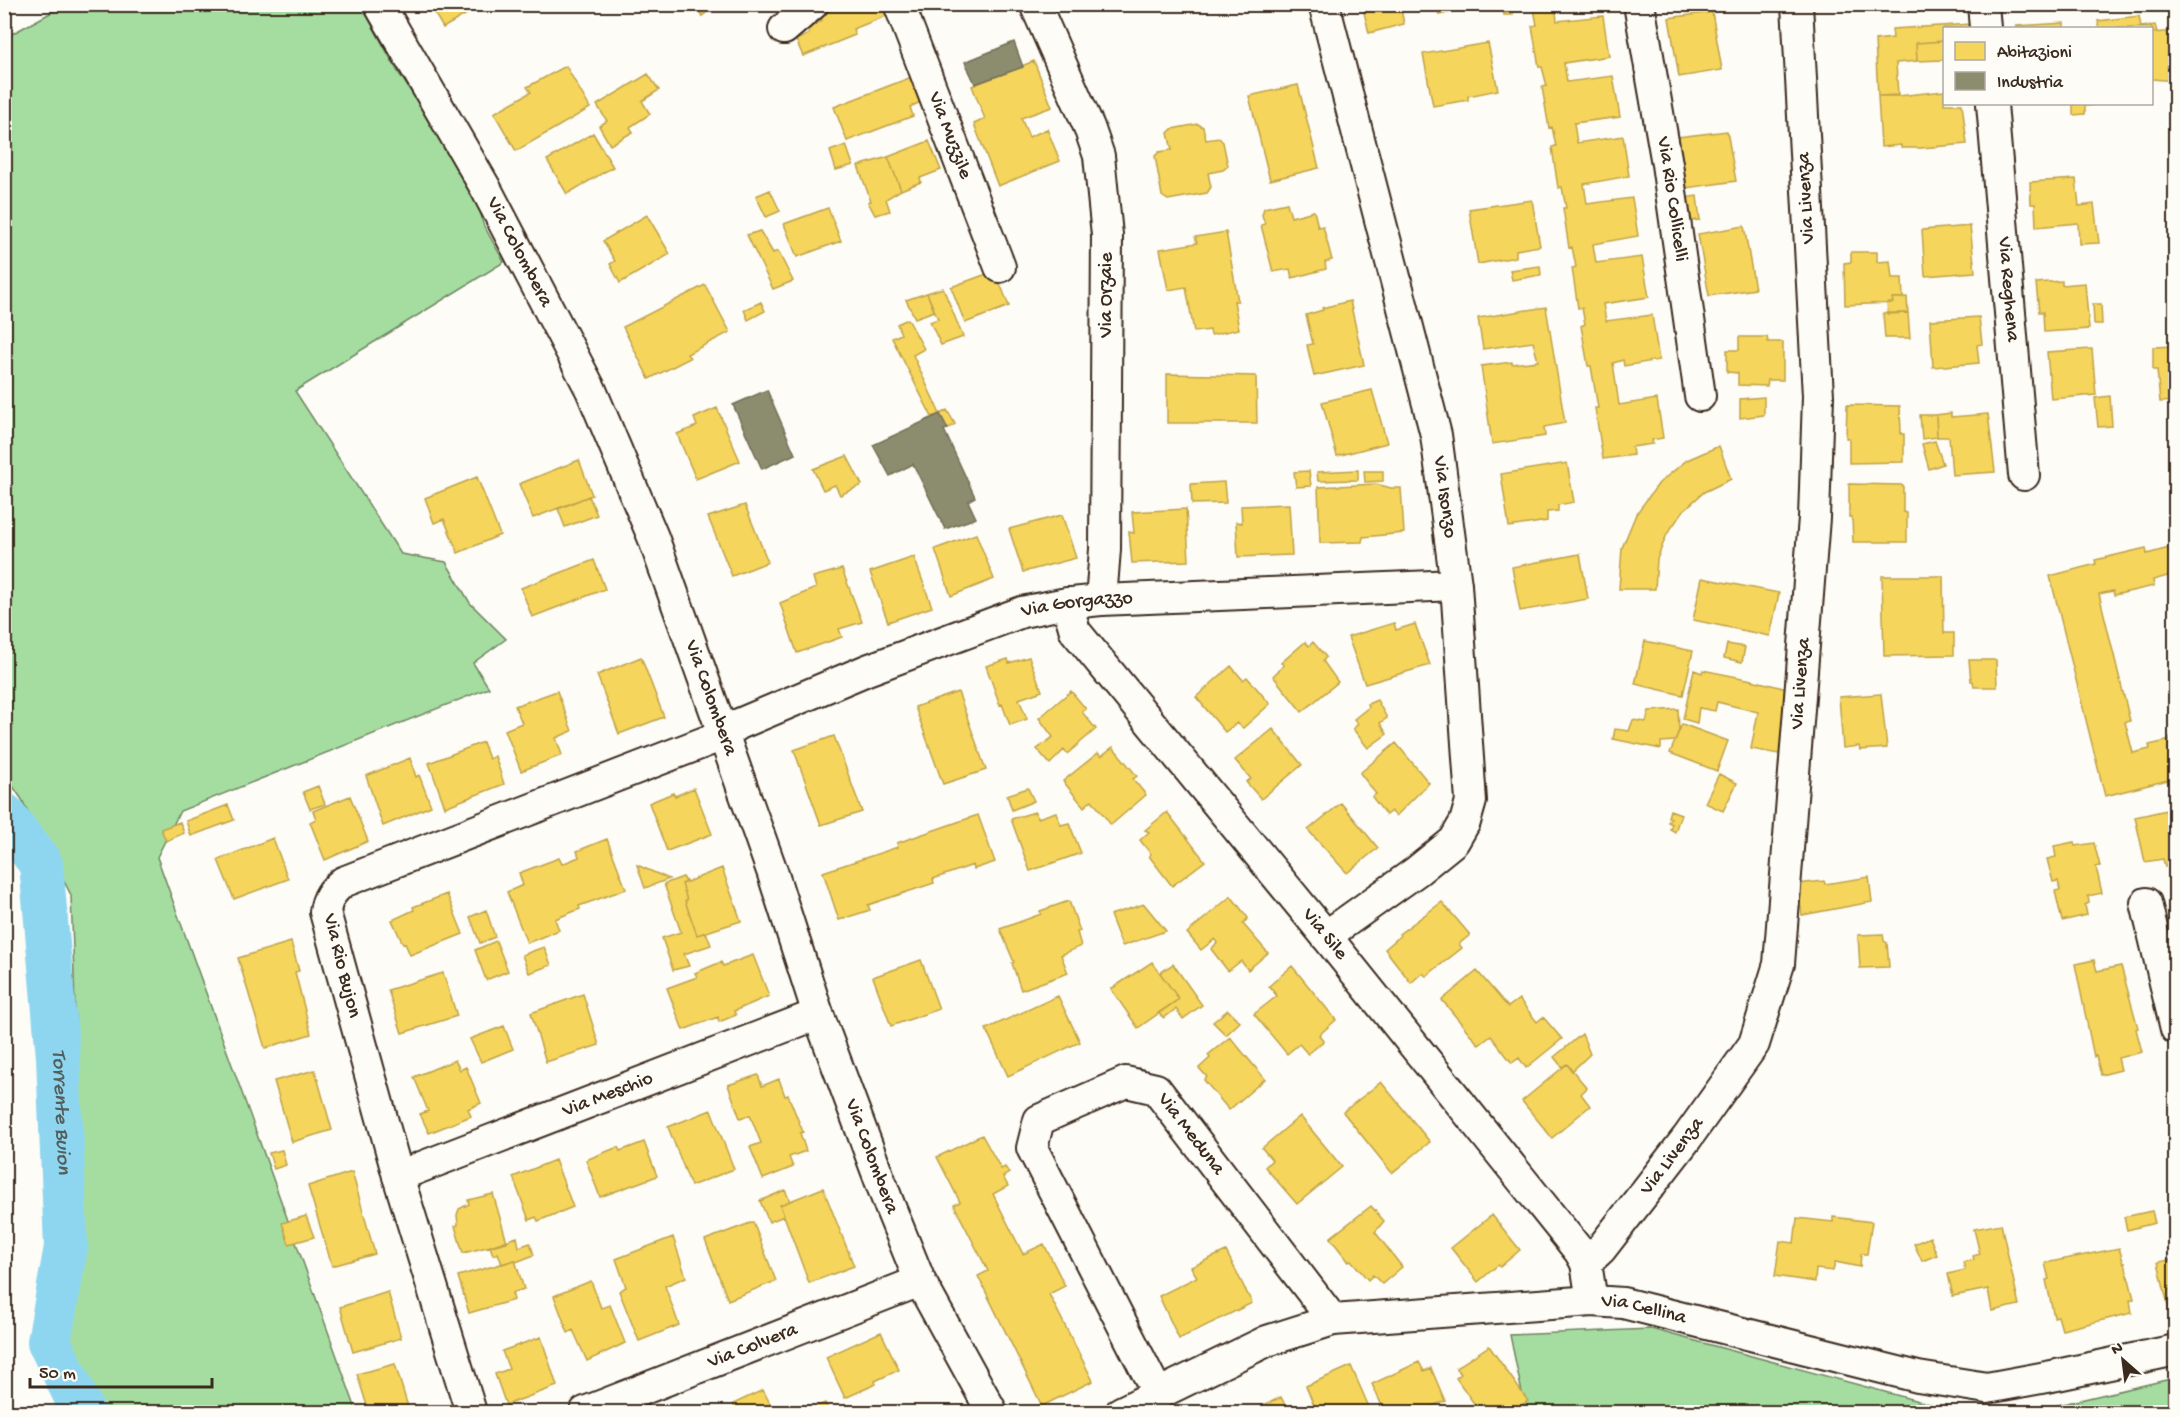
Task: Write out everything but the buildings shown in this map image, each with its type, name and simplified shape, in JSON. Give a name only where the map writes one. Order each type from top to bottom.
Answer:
[{"type":"street","name":"Via Colombera","points":[[379,4],[485,187],[591,390],[653,537],[772,871],[818,1014],[890,1207],[920,1281],[992,1413]]},
{"type":"street","points":[[784,29],[813,4]]},
{"type":"street","name":"Via Muzzile","points":[[899,4],[1000,267]]},
{"type":"street","name":"Via Orzaie","points":[[1035,4],[1089,127],[1099,156],[1104,189],[1107,235],[1106,525],[1101,600]]},
{"type":"street","name":"Via Isonzo","points":[[1324,4],[1436,435],[1456,585],[1471,801],[1465,822],[1454,841],[1417,871],[1326,936]]},
{"type":"street","name":"Via Rio Collicelli","points":[[1639,4],[1667,164],[1700,396]]},
{"type":"street","name":"Via Livenza","points":[[1586,1263],[1601,1249],[1687,1138],[1754,1044],[1779,964],[1814,518],[1818,396],[1797,4]]},
{"type":"street","points":[[1983,4],[1985,27]]},
{"type":"street","name":"Via Reghena","points":[[1992,105],[2024,475]]},
{"type":"street","name":"Via Gorgazzo","points":[[723,735],[739,724],[867,670],[1022,612],[1067,603],[1101,600],[1456,585]]},
{"type":"street","name":"Via Sile","points":[[1067,603],[1075,631],[1326,936],[1564,1232],[1586,1263]]},
{"type":"street","name":"Via Rio Bujon","points":[[471,1413],[398,1176],[325,912],[327,901],[332,891],[343,882],[723,735]]},
{"type":"street","points":[[2146,903],[2175,1029]]},
{"type":"street","name":"Via Meschio","points":[[398,1176],[818,1014]]},
{"type":"street","name":"Via Meduna","points":[[1158,1394],[1032,1148],[1039,1120],[1126,1082],[1156,1089],[1333,1320]]},
{"type":"street","points":[[1586,1263],[1592,1301]]},
{"type":"street","name":"Via Colvera","points":[[585,1413],[920,1281]]},
{"type":"street","name":"Via Cellina","points":[[1121,1413],[1268,1341],[1333,1320],[1592,1301],[1623,1303],[1918,1377],[1987,1388],[2175,1350]]},
{"type":"green space","points":[[65,5],[361,5],[398,72],[458,162],[477,197],[483,224],[504,262],[295,391],[401,554],[446,562],[470,603],[506,639],[473,663],[489,688],[180,811],[157,857],[357,1412],[65,1412],[44,1374],[77,1058],[71,895],[21,798],[5,775],[4,33],[8,36]]},
{"type":"green space","points":[[1651,1329],[1959,1412],[1526,1412],[1510,1335]]},
{"type":"green space","points":[[2175,1378],[2175,1412],[2028,1412]]},
{"type":"waterway","name":"Torrente Buion","points":[[4,815],[41,864],[58,1057],[66,1247],[49,1342],[83,1412]]}]
